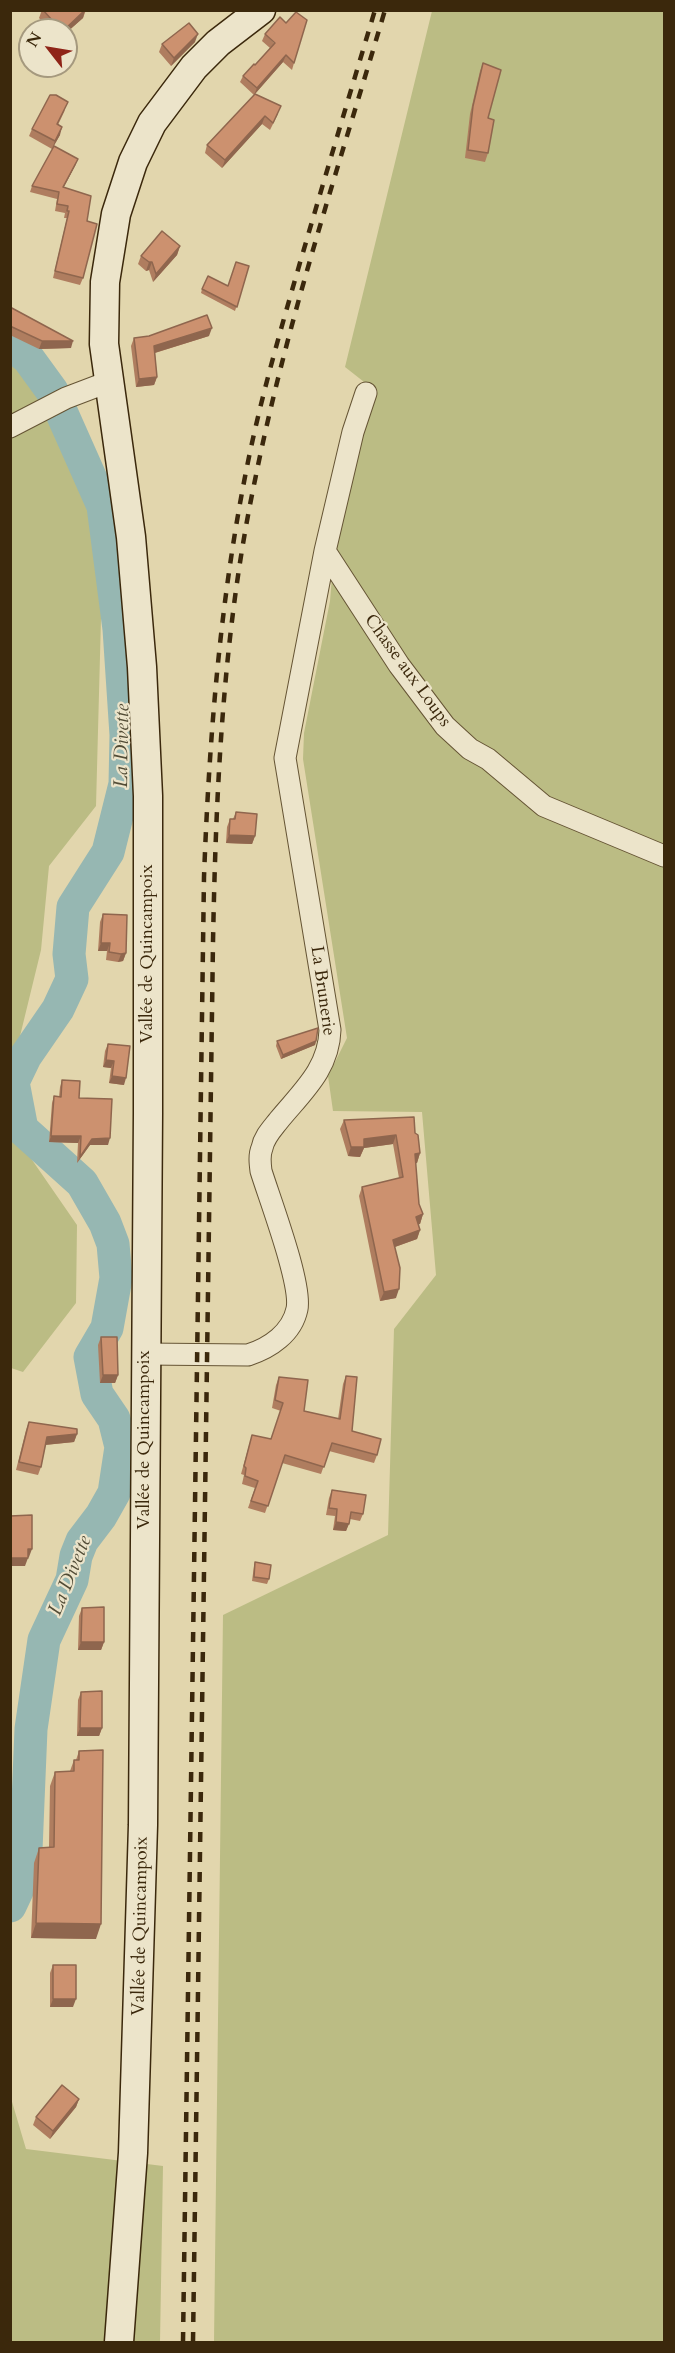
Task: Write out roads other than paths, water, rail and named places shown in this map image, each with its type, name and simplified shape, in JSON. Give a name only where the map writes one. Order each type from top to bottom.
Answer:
[{"type":"main road","name":"Vallée de Quincampoix","points":[[119,2343],[133,2154],[138,2047],[143,1825],[148,796],[142,667],[131,537],[104,344],[105,282],[116,214],[133,162],[152,123],[194,67],[218,44],[261,10]]},
{"type":"street","points":[[10,427],[66,398],[108,382]]},
{"type":"street","name":"La Brunerie","points":[[145,1354],[248,1355],[275,1342],[286,1331],[297,1308],[294,1282],[261,1171],[260,1156],[262,1145],[269,1133],[327,1056],[330,1030],[285,758],[325,551],[353,432],[366,393]]},
{"type":"street","name":"Chasse aux Loups","points":[[325,551],[399,665],[445,726],[470,749],[488,759],[544,806],[664,856]]},
{"type":"waterway","name":"La Divette","points":[[10,344],[28,358],[52,391],[103,506],[119,629],[126,735],[125,784],[108,852],[73,907],[69,954],[72,979],[58,1009],[25,1057],[13,1082],[22,1129],[82,1183],[105,1223],[113,1244],[116,1278],[107,1328],[90,1357],[97,1394],[114,1419],[121,1447],[114,1493],[101,1516],[82,1541],[76,1556],[72,1580],[44,1640],[31,1729],[25,1874],[10,1906]]},
{"type":"railway","points":[[183,2342],[204,877],[216,678],[235,531],[267,380],[375,10]]},
{"type":"railway","points":[[193,2342],[213,942],[216,826],[223,710],[228,652],[244,537],[268,421],[298,303],[385,10]]}]
